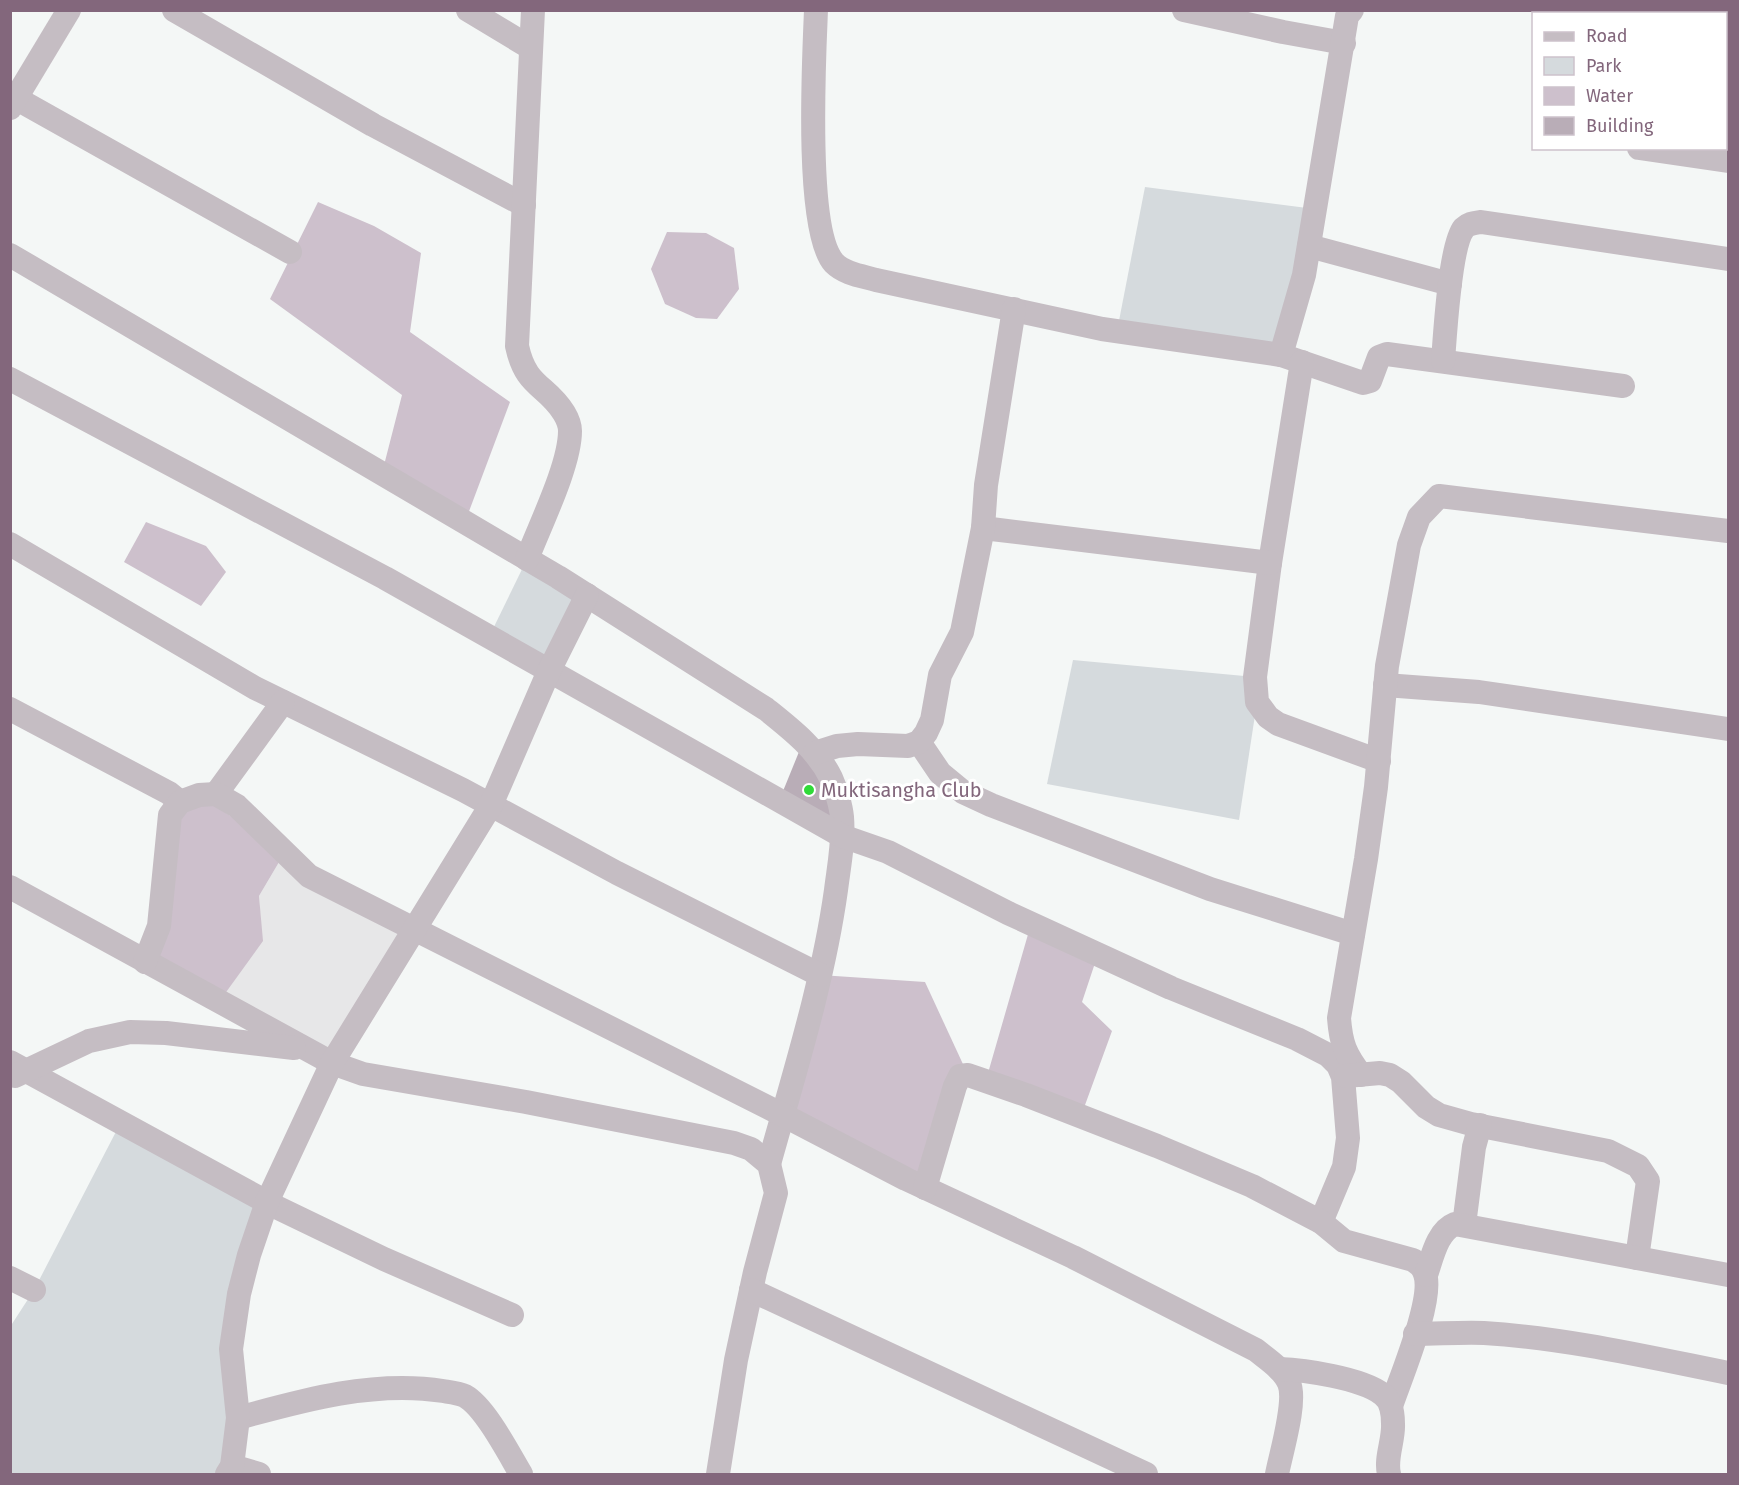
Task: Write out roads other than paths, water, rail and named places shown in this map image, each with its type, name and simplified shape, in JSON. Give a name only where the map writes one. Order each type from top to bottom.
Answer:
[{"type":"street","points":[[69,10],[12,100],[290,252]]},
{"type":"street","points":[[174,10],[373,125],[524,205]]},
{"type":"street","points":[[468,10],[531,48]]},
{"type":"street","points":[[527,559],[563,465],[569,443],[570,428],[565,414],[534,383],[520,362],[517,346],[532,10]]},
{"type":"street","points":[[816,10],[814,144],[816,201],[826,248],[834,262],[845,271],[876,280],[1102,329],[1292,359],[1363,383],[1370,381],[1379,357],[1387,354],[1623,386]]},
{"type":"street","points":[[1184,10],[1344,43]]},
{"type":"street","points":[[1352,10],[1347,15],[1304,275],[1255,677],[1257,702],[1268,717],[1278,724],[1379,761]]},
{"type":"street","points":[[1653,150],[1728,162]]},
{"type":"street","points":[[1443,361],[1450,284],[1459,236],[1470,223],[1503,225],[1728,259]]},
{"type":"street","points":[[1309,246],[1450,284]]},
{"type":"street","points":[[10,255],[587,595],[766,709],[815,753],[832,780],[842,816],[842,836],[830,932],[769,1164],[776,1193],[736,1360],[718,1474]]},
{"type":"street","points":[[815,753],[837,746],[858,744],[908,746],[919,741],[932,720],[940,675],[962,632],[983,528],[986,485],[1014,309]]},
{"type":"street","points":[[10,378],[385,578],[842,836],[888,852],[1008,913],[1171,988],[1297,1039],[1328,1055],[1352,1076],[1380,1073],[1390,1075],[1401,1082],[1426,1107],[1439,1115],[1608,1151],[1638,1167],[1648,1181],[1637,1258]]},
{"type":"street","points":[[1321,1222],[1344,1167],[1347,1151],[1352,1076],[1341,1040],[1339,1018],[1366,859],[1379,761],[1387,666],[1409,545],[1419,516],[1439,496],[1728,531]]},
{"type":"street","points":[[983,528],[1270,563]]},
{"type":"street","points":[[10,544],[255,688],[491,805],[617,873],[820,975]]},
{"type":"street","points":[[259,1474],[230,1470],[238,1418],[231,1349],[239,1294],[267,1202],[332,1064],[491,805],[549,671],[587,595]]},
{"type":"street","points":[[1385,685],[1479,692],[1728,729]]},
{"type":"street","points":[[216,794],[283,702]]},
{"type":"street","points":[[10,709],[169,793],[180,802]]},
{"type":"street","points":[[919,741],[940,773],[963,792],[991,806],[1210,889],[1353,934]]},
{"type":"street","points":[[145,962],[159,926],[170,815],[180,802],[199,795],[216,794],[237,806],[309,876],[925,1188],[1073,1257],[1256,1350],[1279,1369],[1289,1383],[1291,1402],[1277,1474]]},
{"type":"street","points":[[10,887],[332,1064],[363,1074],[526,1102],[734,1143],[751,1149],[769,1164]]},
{"type":"street","points":[[16,1070],[90,1041],[130,1032],[166,1033],[307,1050]]},
{"type":"street","points":[[16,1070],[267,1202],[384,1259],[512,1315]]},
{"type":"street","points":[[925,1188],[955,1086],[960,1077],[968,1074],[1157,1146],[1252,1186],[1321,1222],[1344,1241],[1413,1260],[1420,1265],[1426,1275]]},
{"type":"street","points":[[1464,1226],[1473,1157],[1480,1125]]},
{"type":"street","points":[[1389,1474],[1393,1425],[1391,1406],[1415,1334],[1427,1289],[1426,1275],[1446,1227],[1455,1224],[1728,1275]]},
{"type":"street","points":[[10,1278],[34,1290]]},
{"type":"street","points":[[752,1290],[1146,1474]]},
{"type":"street","points":[[1415,1334],[1483,1333],[1528,1338],[1728,1373]]},
{"type":"street","points":[[1279,1369],[1305,1370],[1368,1387],[1383,1395],[1391,1406]]},
{"type":"street","points":[[238,1418],[288,1404],[361,1390],[426,1388],[449,1392],[465,1396],[477,1407],[522,1474]]},
{"type":"water","points":[[318,202],[374,226],[421,253],[410,332],[510,402],[465,522],[382,473],[402,395],[270,299]]},
{"type":"water","points":[[667,232],[706,233],[734,248],[739,289],[717,319],[696,318],[665,304],[651,269]]},
{"type":"water","points":[[146,522],[206,546],[226,572],[201,606],[124,562]]},
{"type":"water","points":[[199,795],[285,852],[259,896],[263,941],[219,1002],[145,962],[170,815]]},
{"type":"water","points":[[1031,924],[1098,954],[1082,1002],[1112,1031],[1081,1116],[986,1080]]},
{"type":"water","points":[[820,975],[925,982],[968,1075],[925,1188],[783,1115]]},
{"type":"place","name":"Muktisangha Club","points":[[809,790]]}]
